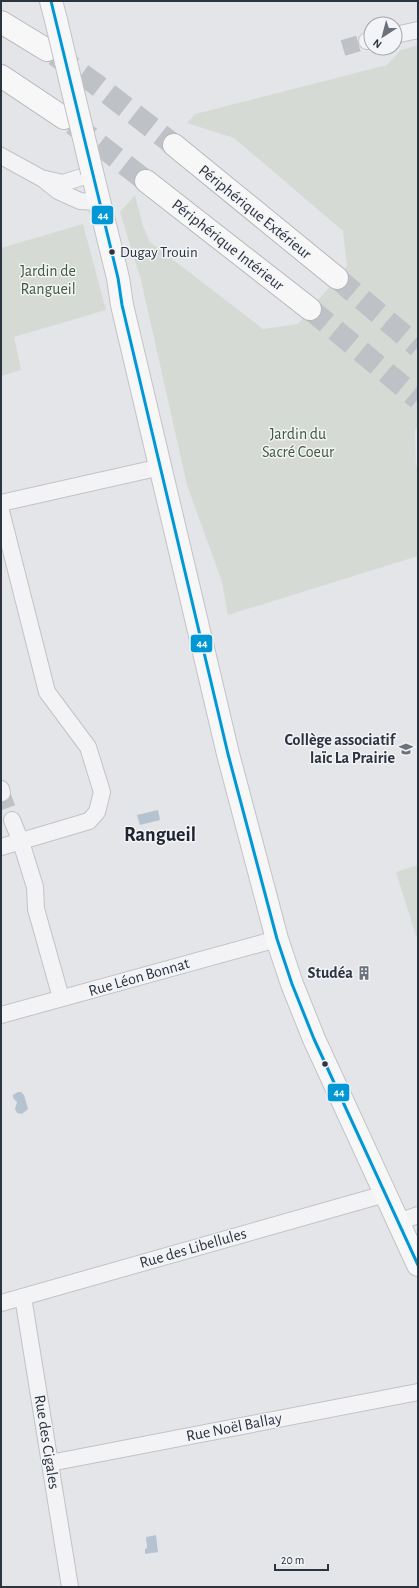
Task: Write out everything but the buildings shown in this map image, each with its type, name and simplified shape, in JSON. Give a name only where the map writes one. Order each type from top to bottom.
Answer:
[{"type":"main road","points":[[53,10],[118,278],[122,305],[228,754],[277,939],[292,984],[314,1039],[418,1265]]},
{"type":"main road","points":[[1,22],[47,50]]},
{"type":"main road","points":[[1,76],[64,118]]},
{"type":"main road","name":"Périphérique Extérieur","points":[[174,145],[337,278]]},
{"type":"main road","name":"Périphérique Intérieur","points":[[146,181],[310,309]]},
{"type":"street","points":[[403,33],[418,30]]},
{"type":"street","points":[[1,156],[43,179],[58,192],[80,201],[99,202]]},
{"type":"street","points":[[43,179],[64,183],[92,172]]},
{"type":"street","points":[[1,503],[161,468]]},
{"type":"street","points":[[1,511],[47,692],[88,747],[102,792],[97,812],[89,821],[1,847]]},
{"type":"street","points":[[12,820],[21,842],[35,887],[36,909],[62,998]]},
{"type":"street","name":"Rue Léon Bonnat","points":[[1,1015],[277,939]]},
{"type":"street","name":"Rue des Libellules","points":[[1,1303],[385,1194]]},
{"type":"street","points":[[398,1222],[418,1215]]},
{"type":"street","name":"Rue des Cigales","points":[[23,1297],[70,1587]]},
{"type":"street","name":"Rue Noël Ballay","points":[[50,1463],[418,1392]]},
{"type":"green space","name":"Jardin du Sacré Coeur","points":[[418,45],[418,426],[415,430],[416,465],[418,467],[418,556],[228,615],[222,582],[187,485],[141,280],[120,212],[135,195],[143,226],[150,242],[263,329],[298,324],[347,266],[343,231],[234,138],[187,123],[195,114],[387,65],[395,56],[403,56],[403,49]]},
{"type":"green space","name":"Jardin de Rangueil","points":[[83,224],[106,310],[14,337],[21,370],[1,376],[1,248]]},
{"type":"green space","points":[[418,865],[418,936],[416,936],[396,872]]},
{"type":"water","points":[[158,810],[160,820],[140,825],[137,815]]},
{"type":"water","points":[[21,1092],[24,1095],[28,1109],[22,1114],[17,1113],[15,1109],[17,1102],[13,1098],[13,1095]]},
{"type":"water","points":[[156,1535],[158,1552],[145,1554],[145,1549],[147,1548],[146,1537]]},
{"type":"tunnel","points":[[343,48],[363,42]]},
{"type":"tunnel","points":[[55,55],[97,85],[174,145]]},
{"type":"tunnel","points":[[73,124],[146,181]]},
{"type":"tunnel","points":[[337,278],[418,347]]},
{"type":"tunnel","points":[[310,309],[418,399]]},
{"type":"tunnel","points":[[2,793],[12,820]]},
{"type":"transit line","name":"44","points":[[51,1],[118,278],[122,305],[228,754],[277,939],[292,984],[314,1039],[418,1265]]},
{"type":"place","name":"Dugay Trouin","points":[[112,252]]},
{"type":"place","name":"Collège associatif laïc La Prairie","points":[[406,749]]},
{"type":"place","name":"Studéa","points":[[364,973]]},
{"type":"district","name":"Rangueil","points":[[160,835]]}]
